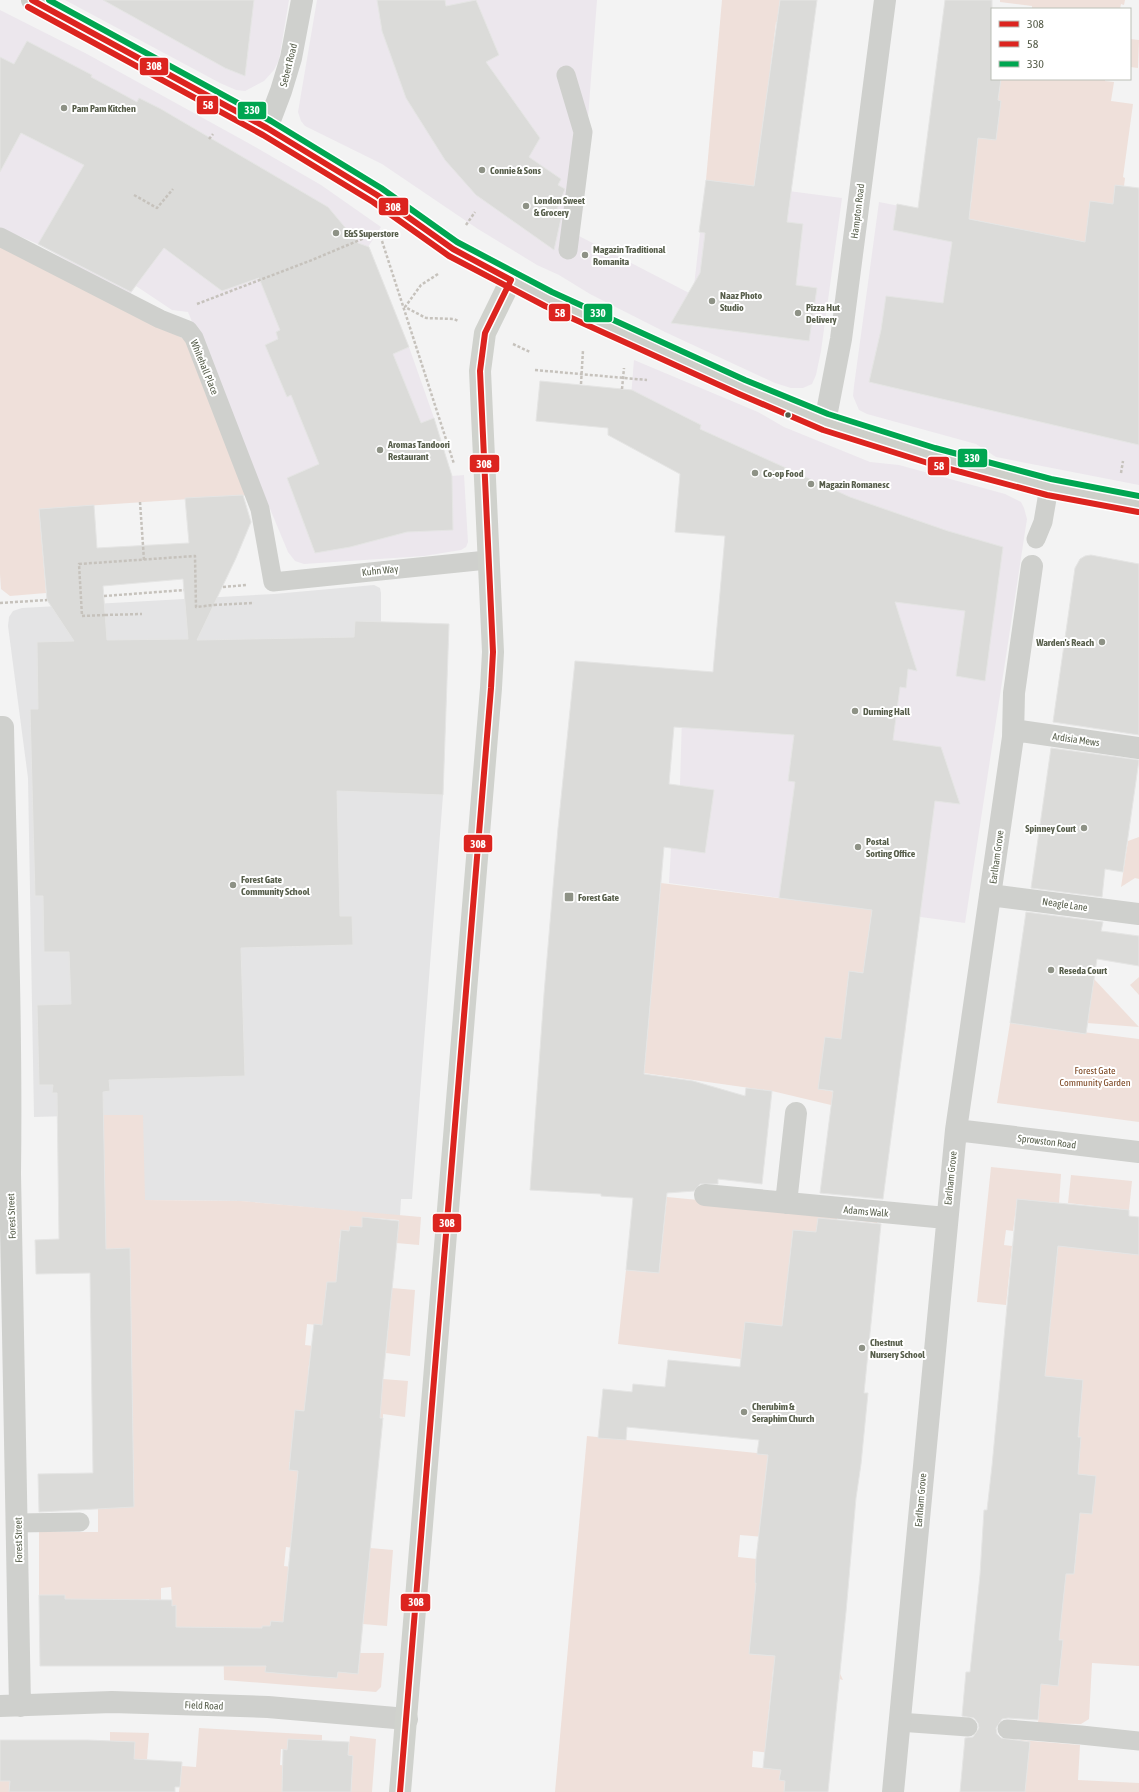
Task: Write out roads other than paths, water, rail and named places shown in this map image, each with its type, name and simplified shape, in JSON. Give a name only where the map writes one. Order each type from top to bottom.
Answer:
[{"type":"main road","points":[[32,0],[267,128],[377,195],[453,249],[548,299],[825,422],[932,456],[1049,487],[1139,504]]},
{"type":"street","name":"Sebert Road","points":[[267,128],[281,91],[291,58],[302,0]]},
{"type":"street","name":"Hampton Road","points":[[825,422],[841,339],[885,0]]},
{"type":"street","points":[[400,1792],[491,688],[493,652],[487,560],[480,371],[485,333],[511,280]]},
{"type":"street","name":"Earlham Grove","points":[[893,1792],[946,1218],[956,1130],[1014,730],[1014,693],[1032,566]]},
{"type":"street","name":"Forest Street","points":[[2,727],[18,1523],[10,1706]]},
{"type":"street","name":"Ardisia Mews","points":[[1014,730],[1139,748]]},
{"type":"street","name":"Neagle Lane","points":[[990,895],[1139,914]]},
{"type":"street","points":[[786,1203],[796,1113]]},
{"type":"street","name":"Sprowston Road","points":[[956,1130],[1139,1152]]},
{"type":"street","name":"Adams Walk","points":[[705,1195],[946,1218]]},
{"type":"street","name":"Field Road","points":[[10,1706],[112,1702],[268,1707],[407,1720]]},
{"type":"lane","points":[[566,75],[583,132],[568,250]]},
{"type":"lane","name":"Whitehall Place","points":[[0,237],[160,319],[188,330],[194,338],[260,509],[273,582]]},
{"type":"lane","points":[[1036,539],[1043,522],[1049,487]]},
{"type":"lane","name":"Kuhn Way","points":[[273,582],[487,560]]},
{"type":"lane","points":[[18,1523],[80,1522]]},
{"type":"lane","points":[[899,1722],[968,1727]]},
{"type":"lane","points":[[1007,1729],[1080,1734],[1139,1741]]},
{"type":"place","name":"Pam Pam Kitchen","points":[[64,108]]},
{"type":"place","name":"Connie & Sons","points":[[482,170]]},
{"type":"place","name":"London Sweet & Grocery","points":[[526,206]]},
{"type":"place","name":"E&S Superstore","points":[[336,233]]},
{"type":"place","name":"Magazin Traditional Romanita","points":[[585,255]]},
{"type":"place","name":"Naaz Photo Studio","points":[[712,301]]},
{"type":"place","name":"Pizza Hut Delivery","points":[[798,313]]},
{"type":"place","name":"Aromas Tandoori Restaurant","points":[[380,450]]},
{"type":"place","name":"Co-op Food","points":[[755,473]]},
{"type":"place","name":"Magazin Romanesc","points":[[811,484]]},
{"type":"place","name":"Warden's Reach","points":[[1102,642]]},
{"type":"place","name":"Durning Hall","points":[[855,711]]},
{"type":"place","name":"Spinney Court","points":[[1084,828]]},
{"type":"place","name":"Postal Sorting Office","points":[[858,847]]},
{"type":"place","name":"Forest Gate Community School","points":[[233,885]]},
{"type":"place","name":"Forest Gate","points":[[569,897]]},
{"type":"place","name":"Reseda Court","points":[[1051,970]]},
{"type":"place","name":"Chestnut Nursery School","points":[[862,1348]]},
{"type":"place","name":"Cherubim & Seraphim Church","points":[[744,1412]]},
{"type":"park label","name":"Forest Gate Community Garden","points":[[1095,1076]]}]
